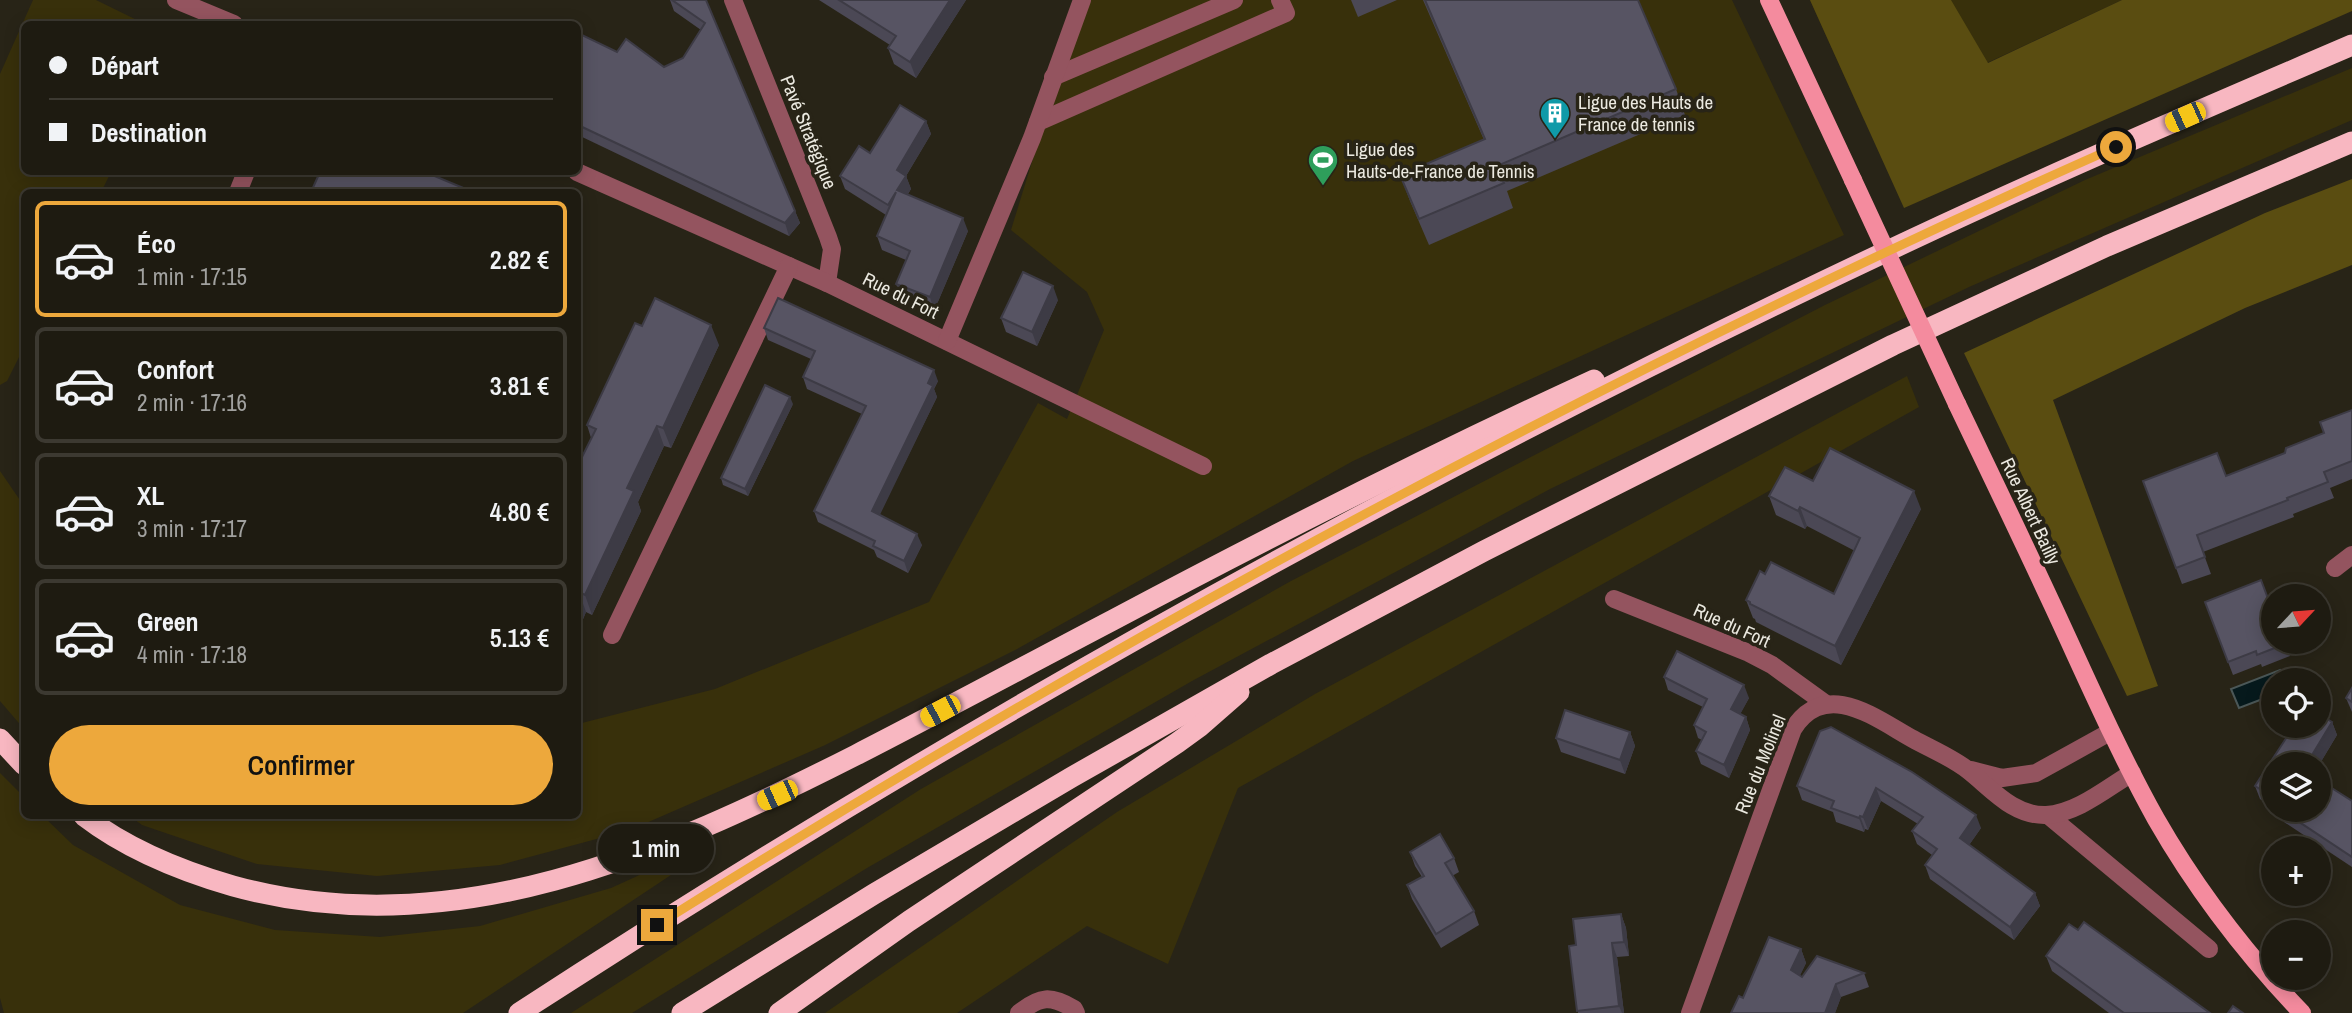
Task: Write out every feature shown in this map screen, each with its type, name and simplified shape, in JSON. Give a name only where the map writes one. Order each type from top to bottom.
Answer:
[{"type":"highway","points":[[519,1013],[883,786],[1142,635],[1384,503],[1761,312],[2025,188],[2352,45]]},
{"type":"highway","points":[[682,1013],[962,841],[1271,664],[1484,551],[1893,345],[2107,246],[2352,142]]},
{"type":"highway","points":[[88,819],[145,853],[204,878],[306,901],[356,905],[415,904],[473,898],[531,887],[586,872],[658,847],[777,795],[1266,538],[1451,445],[1598,378],[1761,312]]},
{"type":"highway","points":[[779,1013],[909,921],[1188,735],[1271,664]]},
{"type":"highway","points":[[0,739],[21,762]]},
{"type":"main road","name":"Rue Albert Bailly","points":[[1769,0],[2110,732],[2179,857],[2250,955],[2302,1013]]},
{"type":"street","points":[[176,0],[227,21]]},
{"type":"street","name":"Pavé Stratégique","points":[[733,0],[832,249],[827,283]]},
{"type":"street","points":[[947,341],[1038,122],[1082,0]]},
{"type":"street","points":[[1053,77],[1234,0]]},
{"type":"street","points":[[1038,122],[1286,13],[1280,0]]},
{"type":"street","name":"Rue du Fort","points":[[581,174],[827,283],[1203,466]]},
{"type":"street","points":[[612,635],[789,266]]},
{"type":"street","points":[[2335,568],[2352,555]]},
{"type":"street","name":"Rue du Fort","points":[[1614,599],[1749,653],[1772,665],[1826,704]]},
{"type":"street","points":[[1826,704],[1838,703],[1864,712],[1967,769],[2009,804],[2028,813],[2048,815],[2082,803],[2132,773]]},
{"type":"street","name":"Rue du Molinel","points":[[1690,1013],[1793,729],[1811,709],[1826,704]]},
{"type":"street","points":[[1967,769],[2002,778],[2036,773],[2110,732]]},
{"type":"street","points":[[2048,815],[2209,949]]},
{"type":"street","points":[[1019,1013],[1042,999],[1060,1000],[1076,1013]]},
{"type":"shaded area","points":[[33,0],[96,0],[139,21],[24,21]]},
{"type":"shaded area","points":[[1082,0],[1732,0],[1844,235],[1353,461],[1017,649],[823,746],[630,830],[500,865],[377,876],[257,864],[142,825],[134,819],[581,819],[581,723],[715,689],[929,602],[1038,403],[1067,419],[1104,330],[1087,292],[1011,230]]},
{"type":"shaded area","points":[[1810,0],[2122,0],[1864,120]]},
{"type":"shaded area","points":[[1810,0],[1951,0],[1988,63],[2122,0],[2352,0],[2352,11],[1904,208]]},
{"type":"shaded area","points":[[21,27],[21,175],[110,175],[102,189],[21,189],[21,353],[7,381],[0,385],[0,74]]},
{"type":"shaded area","points":[[2352,68],[2352,120],[1969,287],[1550,489],[1192,681],[867,868],[632,1013],[571,1013],[921,789],[1291,581],[1825,305],[2085,180]]},
{"type":"shaded area","points":[[2352,179],[2352,265],[2245,308],[2053,400],[2158,686],[2127,696],[1964,353],[2265,213]]},
{"type":"shaded area","points":[[1907,376],[1919,407],[1238,788],[1168,964],[1087,926],[957,1013],[825,1013],[1117,812],[1315,694]]},
{"type":"shaded area","points":[[0,471],[21,502],[21,726],[0,701]]},
{"type":"shaded area","points":[[2261,677],[2261,700],[2239,708],[2231,689]]},
{"type":"shaded area","points":[[0,773],[21,794],[21,819],[46,819],[73,845],[180,905],[275,930],[380,937],[480,926],[611,888],[677,858],[683,867],[463,1013],[4,1013],[0,998]]},
{"type":"building","points":[[672,0],[706,0],[795,211],[785,223],[581,126],[581,34],[617,52],[626,39],[664,67],[683,58],[705,23]]},
{"type":"building","points":[[839,0],[950,0],[910,62],[888,48],[896,36]]},
{"type":"building","name":"Ligue des Hauts de France de tennis","points":[[1425,0],[1638,0],[1676,89],[1497,166],[1504,183],[1419,219],[1400,175],[1485,139]]},
{"type":"building","points":[[900,105],[926,121],[897,170],[906,176],[897,190],[963,218],[930,297],[896,284],[910,251],[877,236],[896,192],[888,205],[840,176],[859,146],[870,153]]},
{"type":"building","points":[[319,175],[432,175],[466,189],[312,189]]},
{"type":"building","points":[[1023,272],[1053,286],[1032,332],[1001,318]]},
{"type":"building","points":[[655,298],[711,325],[663,428],[657,426],[627,488],[634,491],[585,595],[581,593],[581,459],[596,429],[587,425],[635,323],[642,326]]},
{"type":"building","points":[[778,298],[934,370],[928,383],[933,386],[872,511],[917,534],[904,561],[873,546],[875,541],[814,511],[866,406],[803,377],[815,351],[764,328]]},
{"type":"building","points":[[765,385],[790,397],[745,489],[721,478]]},
{"type":"building","points":[[2352,410],[2352,461],[2324,472],[2328,482],[2197,535],[2205,557],[2176,568],[2143,481],[2217,453],[2226,476],[2285,453],[2286,448],[2324,433],[2320,422]]},
{"type":"building","points":[[1830,448],[1914,491],[1835,646],[1746,600],[1760,571],[1765,574],[1771,562],[1834,594],[1860,538],[1800,507],[1798,511],[1769,496],[1785,467],[1813,481]]},
{"type":"building","points":[[2261,580],[2261,653],[2257,655],[2256,651],[2228,662],[2205,602]]},
{"type":"building","points":[[1677,651],[1744,685],[1731,709],[1746,717],[1724,765],[1696,751],[1706,732],[1694,725],[1707,699],[1664,677]]},
{"type":"building","points":[[2352,688],[2352,702],[2346,698]]},
{"type":"building","points":[[1565,710],[1630,732],[1620,760],[1556,738]]},
{"type":"building","points":[[1831,727],[1912,772],[1976,815],[1960,838],[2035,893],[2010,927],[1925,865],[1937,849],[1912,831],[1923,817],[1876,788],[1863,817],[1859,818],[1831,808],[1834,801],[1797,786],[1820,731]]},
{"type":"building","points":[[2286,738],[2322,738],[2314,752],[2277,752]]},
{"type":"building","points":[[2261,777],[2261,790],[2255,786]]},
{"type":"building","points":[[2331,788],[2352,801],[2352,857],[2331,843],[2331,836],[2320,836],[2299,822],[2331,822]]},
{"type":"building","points":[[1440,834],[1454,858],[1445,863],[1474,911],[1436,934],[1407,885],[1424,876],[1410,852]]},
{"type":"building","points":[[1621,914],[1624,942],[1612,943],[1619,1006],[1577,1011],[1569,946],[1576,945],[1573,919]]},
{"type":"building","points":[[2084,922],[2210,1013],[2124,1013],[2046,956],[2069,924],[2078,930]]},
{"type":"building","points":[[1769,937],[1801,949],[1791,970],[1802,977],[1817,956],[1864,973],[1836,984],[1825,1013],[1731,1013],[1739,996],[1743,998]]},
{"type":"building","points":[[2233,1006],[2243,1013],[2228,1013]]},
{"type":"place","name":"Ligue des Hauts de France de tennis","points":[[1555,140]]},
{"type":"place","name":"Ligue des Hauts-de-France de Tennis","points":[[1323,187]]},
{"type":"route","points":[[657,925],[1043,691],[1384,503],[1761,312],[2116,147]]}]
